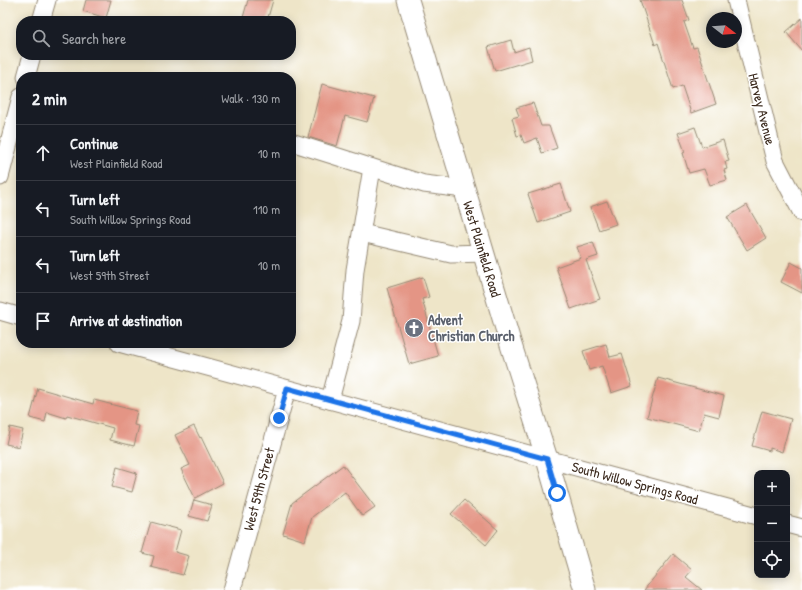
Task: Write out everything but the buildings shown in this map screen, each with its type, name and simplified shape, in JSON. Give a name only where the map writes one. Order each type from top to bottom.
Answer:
[{"type":"main road","name":"West Plainfield Road","points":[[408,0],[547,459],[585,590]]},
{"type":"street","points":[[42,16],[47,0]]},
{"type":"street","name":"Harvey Avenue","points":[[736,0],[775,160],[802,212]]},
{"type":"street","points":[[27,72],[31,60]]},
{"type":"street","points":[[0,176],[16,117]]},
{"type":"street","points":[[296,144],[424,184],[464,189]]},
{"type":"street","points":[[330,400],[351,321],[355,270],[372,168]]},
{"type":"street","points":[[362,234],[451,254],[484,253]]},
{"type":"street","points":[[0,311],[16,315]]},
{"type":"street","name":"South Willow Springs Road","points":[[148,348],[330,400],[754,515]]},
{"type":"street","name":"West 59th Street","points":[[232,590],[287,388]]},
{"type":"street","points":[[790,525],[802,528]]},
{"type":"place","name":"Advent Christian Church","points":[[414,328]]},
{"type":"route","points":[[279,418],[287,388],[547,459],[557,493]]}]
